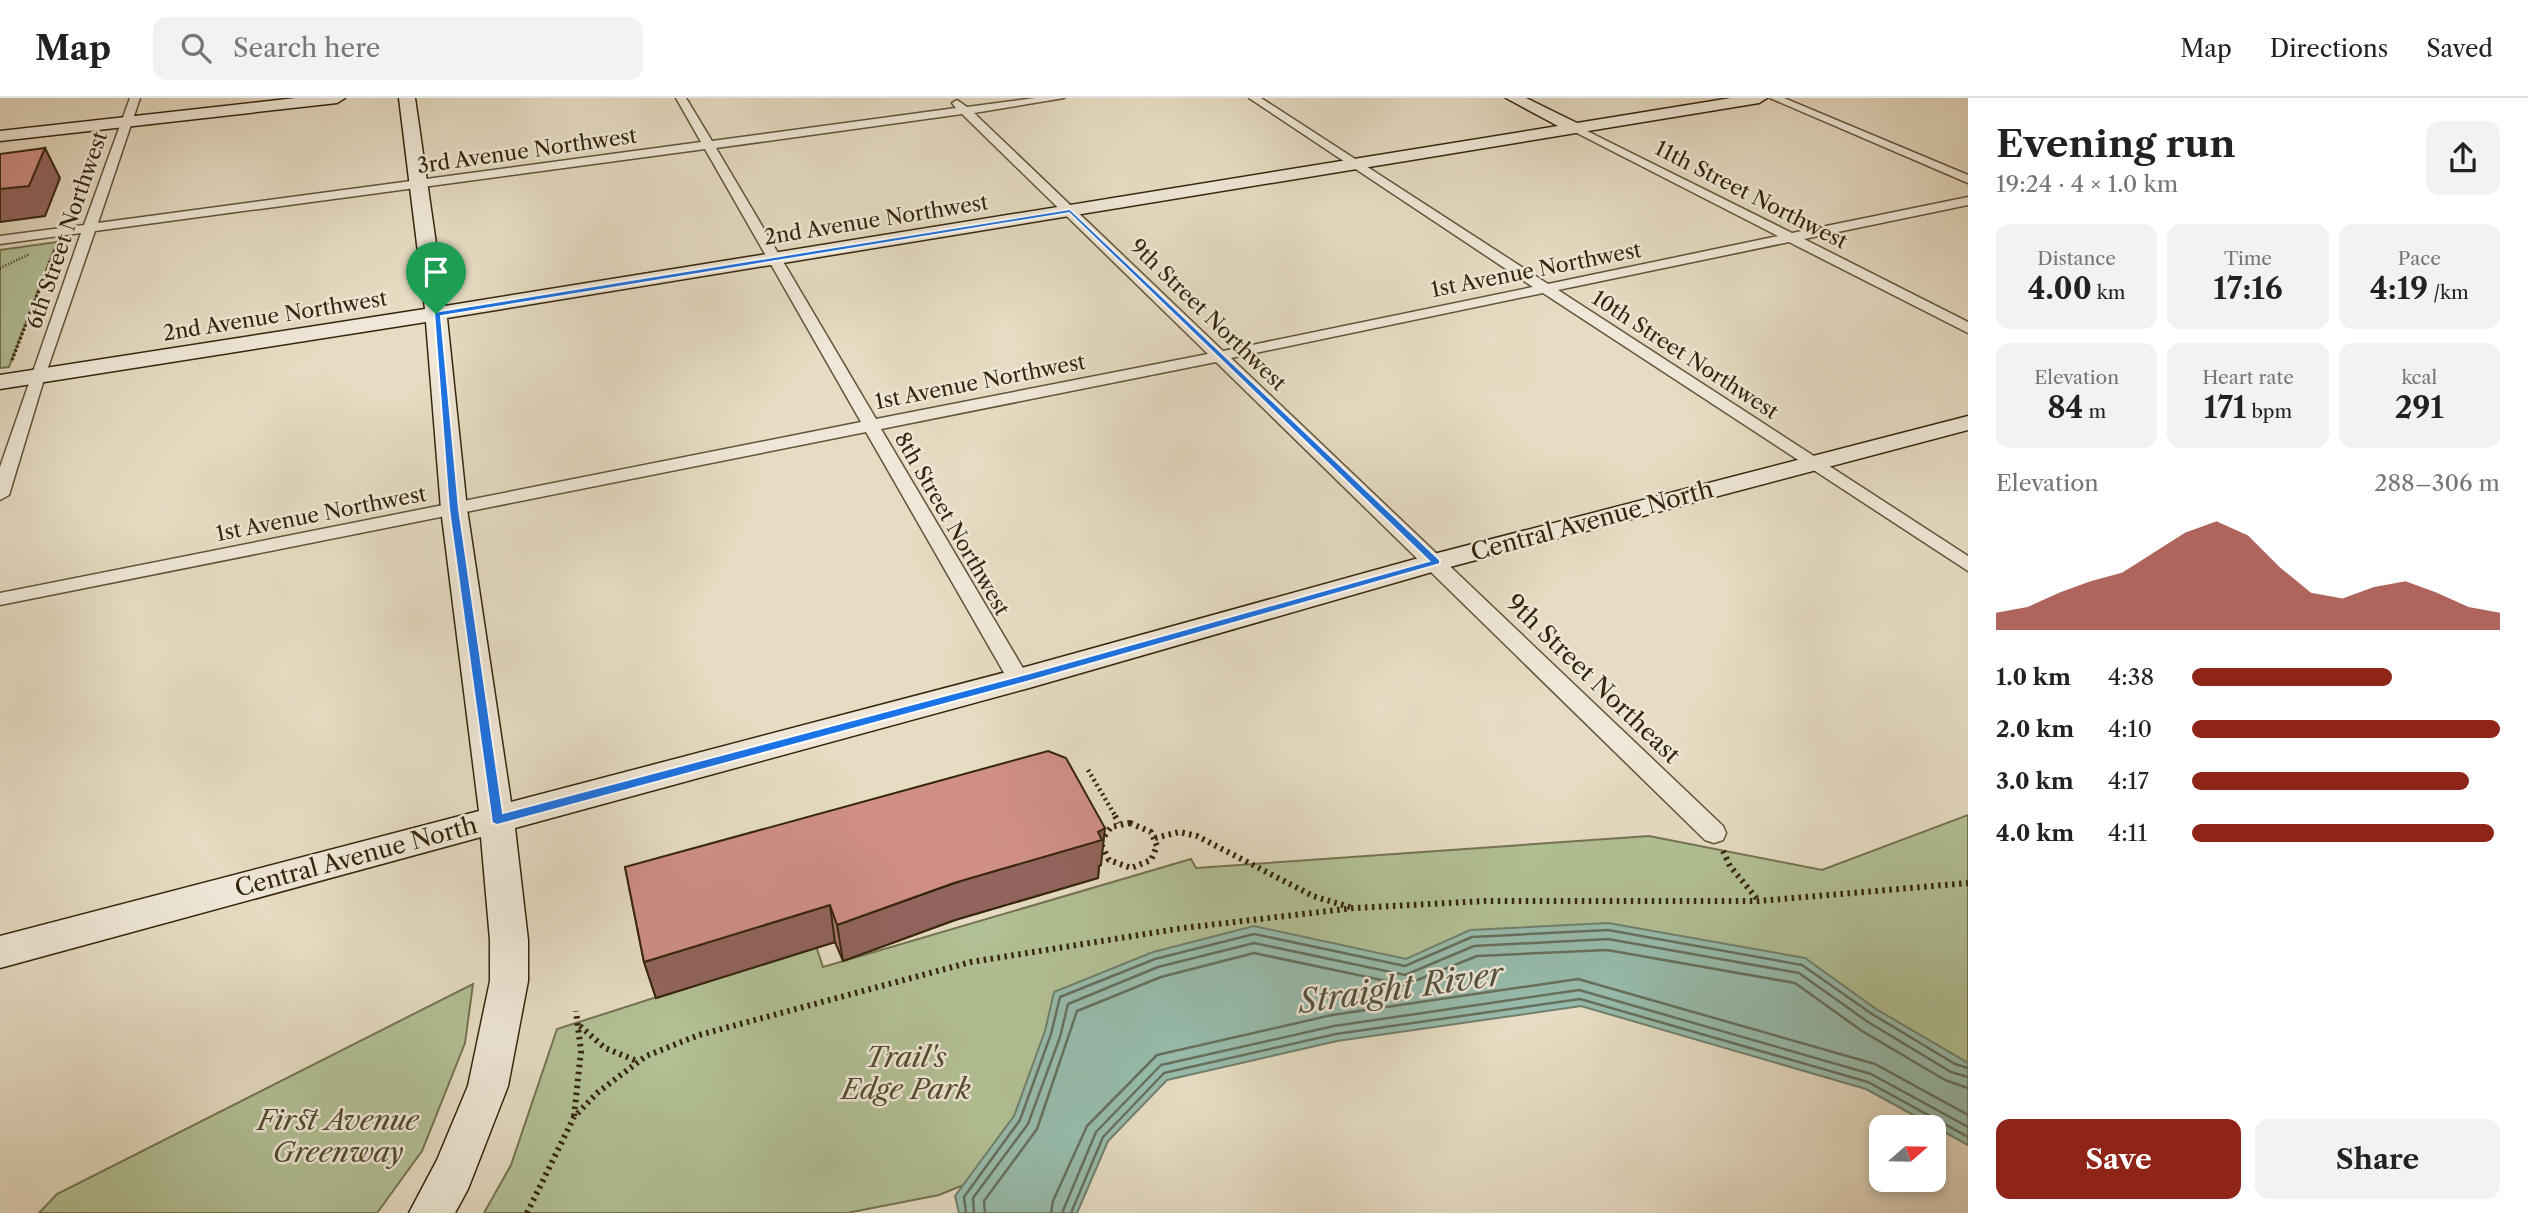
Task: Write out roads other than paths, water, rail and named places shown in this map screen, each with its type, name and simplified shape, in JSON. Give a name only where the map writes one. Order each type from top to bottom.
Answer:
[{"type":"street","name":"6th Street Northwest","points":[[0,495],[37,376],[135,98]]},
{"type":"street","points":[[0,136],[337,98]]},
{"type":"street","points":[[407,98],[416,186],[436,314],[454,509],[497,820],[509,940],[509,981],[488,1086],[453,1174],[431,1213]]},
{"type":"street","name":"8th Street Northwest","points":[[681,98],[777,259],[870,426],[1019,680]]},
{"type":"street","name":"9th Street Northwest","points":[[952,98],[1436,562]]},
{"type":"street","name":"3rd Avenue Northwest","points":[[0,240],[1059,98]]},
{"type":"street","name":"10th Street Northwest","points":[[1254,98],[1968,565]]},
{"type":"street","name":"11th Street Northwest","points":[[1514,98],[1968,328]]},
{"type":"street","name":"2nd Avenue Northwest","points":[[4,374],[37,376],[436,314],[1759,98]]},
{"type":"street","points":[[1774,98],[1968,179]]},
{"type":"street","name":"1st Avenue Northwest","points":[[0,599],[1220,356],[1791,240],[1968,201]]},
{"type":"street","name":"Central Avenue North","points":[[0,952],[1019,680],[1436,562],[1968,423]]},
{"type":"street","name":"9th Street Northeast","points":[[1436,562],[1714,833]]},
{"type":"water","name":"Straight River","points":[[1608,923],[1805,958],[1876,1009],[1968,1063],[1968,1145],[1946,1133],[1946,1115],[1913,1115],[1866,1089],[1581,1006],[1337,1041],[1167,1080],[1108,1141],[1077,1213],[959,1213],[955,1196],[1014,1116],[1045,1031],[1054,992],[1153,952],[1254,926],[1406,959],[1470,930]]},
{"type":"park label","name":"Trail's Edge Park","points":[[906,1073]]},
{"type":"park label","name":"First Avenue Greenway","points":[[338,1136]]}]
